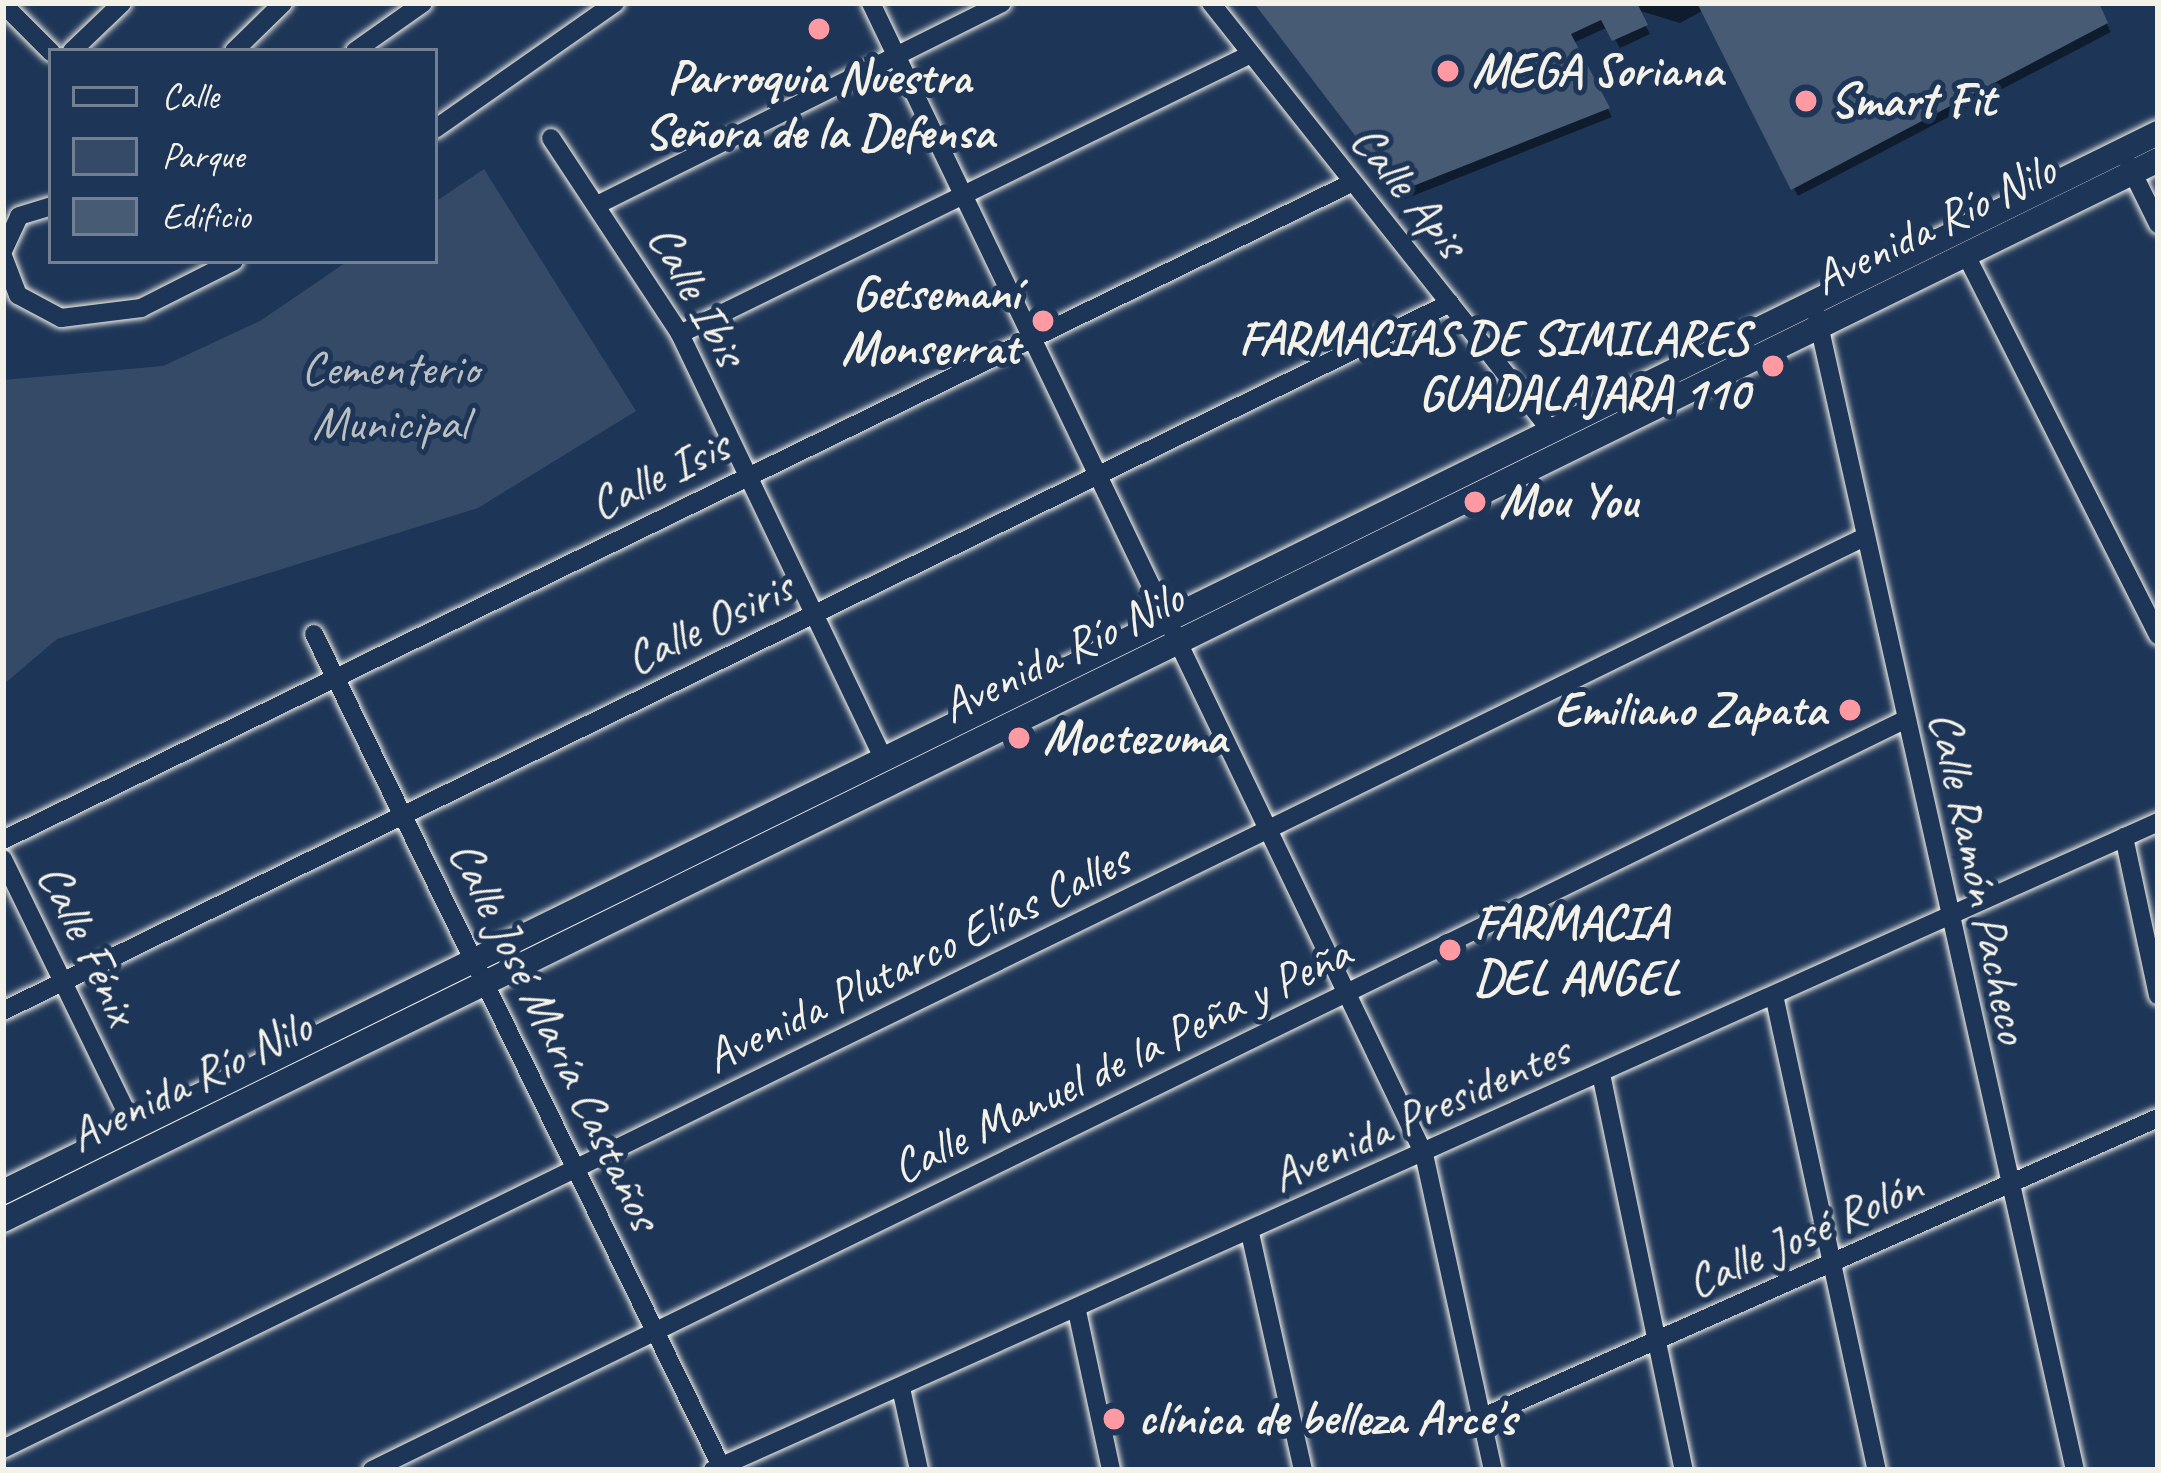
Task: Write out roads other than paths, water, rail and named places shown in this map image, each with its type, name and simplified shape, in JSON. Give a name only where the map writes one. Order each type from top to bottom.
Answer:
[{"type":"main road","name":"Avenida Río Nilo","points":[[3,1192],[134,1127],[481,970],[1176,629],[1966,255],[2127,162],[2158,133]]},
{"type":"main road","name":"Avenida Río Nilo","points":[[3,1220],[884,759],[1176,629],[1548,427],[1811,301],[2127,162],[2158,160]]},
{"type":"street","points":[[75,48],[122,3]]},
{"type":"street","points":[[238,48],[283,3]]},
{"type":"street","points":[[363,48],[423,3]]},
{"type":"street","points":[[438,127],[615,3]]},
{"type":"street","points":[[871,3],[1176,629],[1424,1154],[1492,1470]]},
{"type":"street","points":[[599,204],[1002,3]]},
{"type":"street","name":"Calle Apis","points":[[1211,3],[1548,427]]},
{"type":"street","points":[[3,4],[48,49]]},
{"type":"street","points":[[680,334],[1251,54]]},
{"type":"street","name":"Calle Ibis","points":[[551,138],[599,204],[680,334],[884,759]]},
{"type":"street","points":[[2127,162],[2158,224]]},
{"type":"street","name":"Calle Isis","points":[[3,840],[1031,334],[1351,183]]},
{"type":"street","points":[[48,207],[7,218],[3,253],[18,295],[61,318],[141,308],[228,264]]},
{"type":"street","points":[[1966,255],[2158,634]]},
{"type":"street","name":"Calle Ramón Pacheco","points":[[1811,301],[1821,326],[1946,916],[2075,1470]]},
{"type":"street","name":"Calle Osiris","points":[[3,1011],[1450,304]]},
{"type":"street","name":"Avenida Plutarco Elías Calles","points":[[3,1449],[1865,537]]},
{"type":"street","name":"Calle José María Castaños","points":[[314,634],[481,970],[719,1469]]},
{"type":"street","name":"Calle Manuel de la Peña y Peña","points":[[372,1470],[1904,720]]},
{"type":"street","name":"Avenida Presidentes","points":[[719,1469],[2158,822]]},
{"type":"street","points":[[2124,837],[2158,995]]},
{"type":"street","name":"Calle Fénix","points":[[3,860],[134,1127]]},
{"type":"street","points":[[1774,995],[1877,1470]]},
{"type":"street","points":[[1601,1074],[1684,1470]]},
{"type":"street","name":"Calle José Rolón","points":[[1481,1418],[2158,1118]]},
{"type":"street","points":[[1250,1232],[1303,1470]]},
{"type":"street","points":[[1077,1311],[1111,1470]]},
{"type":"street","points":[[902,1388],[919,1470]]},
{"type":"place","name":"Parroquia Nuestra Señora de la Defensa","points":[[819,29]]},
{"type":"place","name":"MEGA Soriana","points":[[1448,71]]},
{"type":"place","name":"Smart Fit","points":[[1806,101]]},
{"type":"place","name":"Getsemaní Monserrat","points":[[1043,321]]},
{"type":"place","name":"FARMACIAS DE SIMILARES GUADALAJARA 110","points":[[1773,366]]},
{"type":"place","name":"Mou You","points":[[1475,502]]},
{"type":"place","name":"Emiliano Zapata","points":[[1850,710]]},
{"type":"place","name":"Moctezuma","points":[[1019,738]]},
{"type":"place","name":"FARMACIA DEL ANGEL","points":[[1450,950]]},
{"type":"place","name":"clínica de belleza Arce's","points":[[1114,1419]]},
{"type":"park label","name":"Cementerio Municipal","points":[[390,396]]}]
